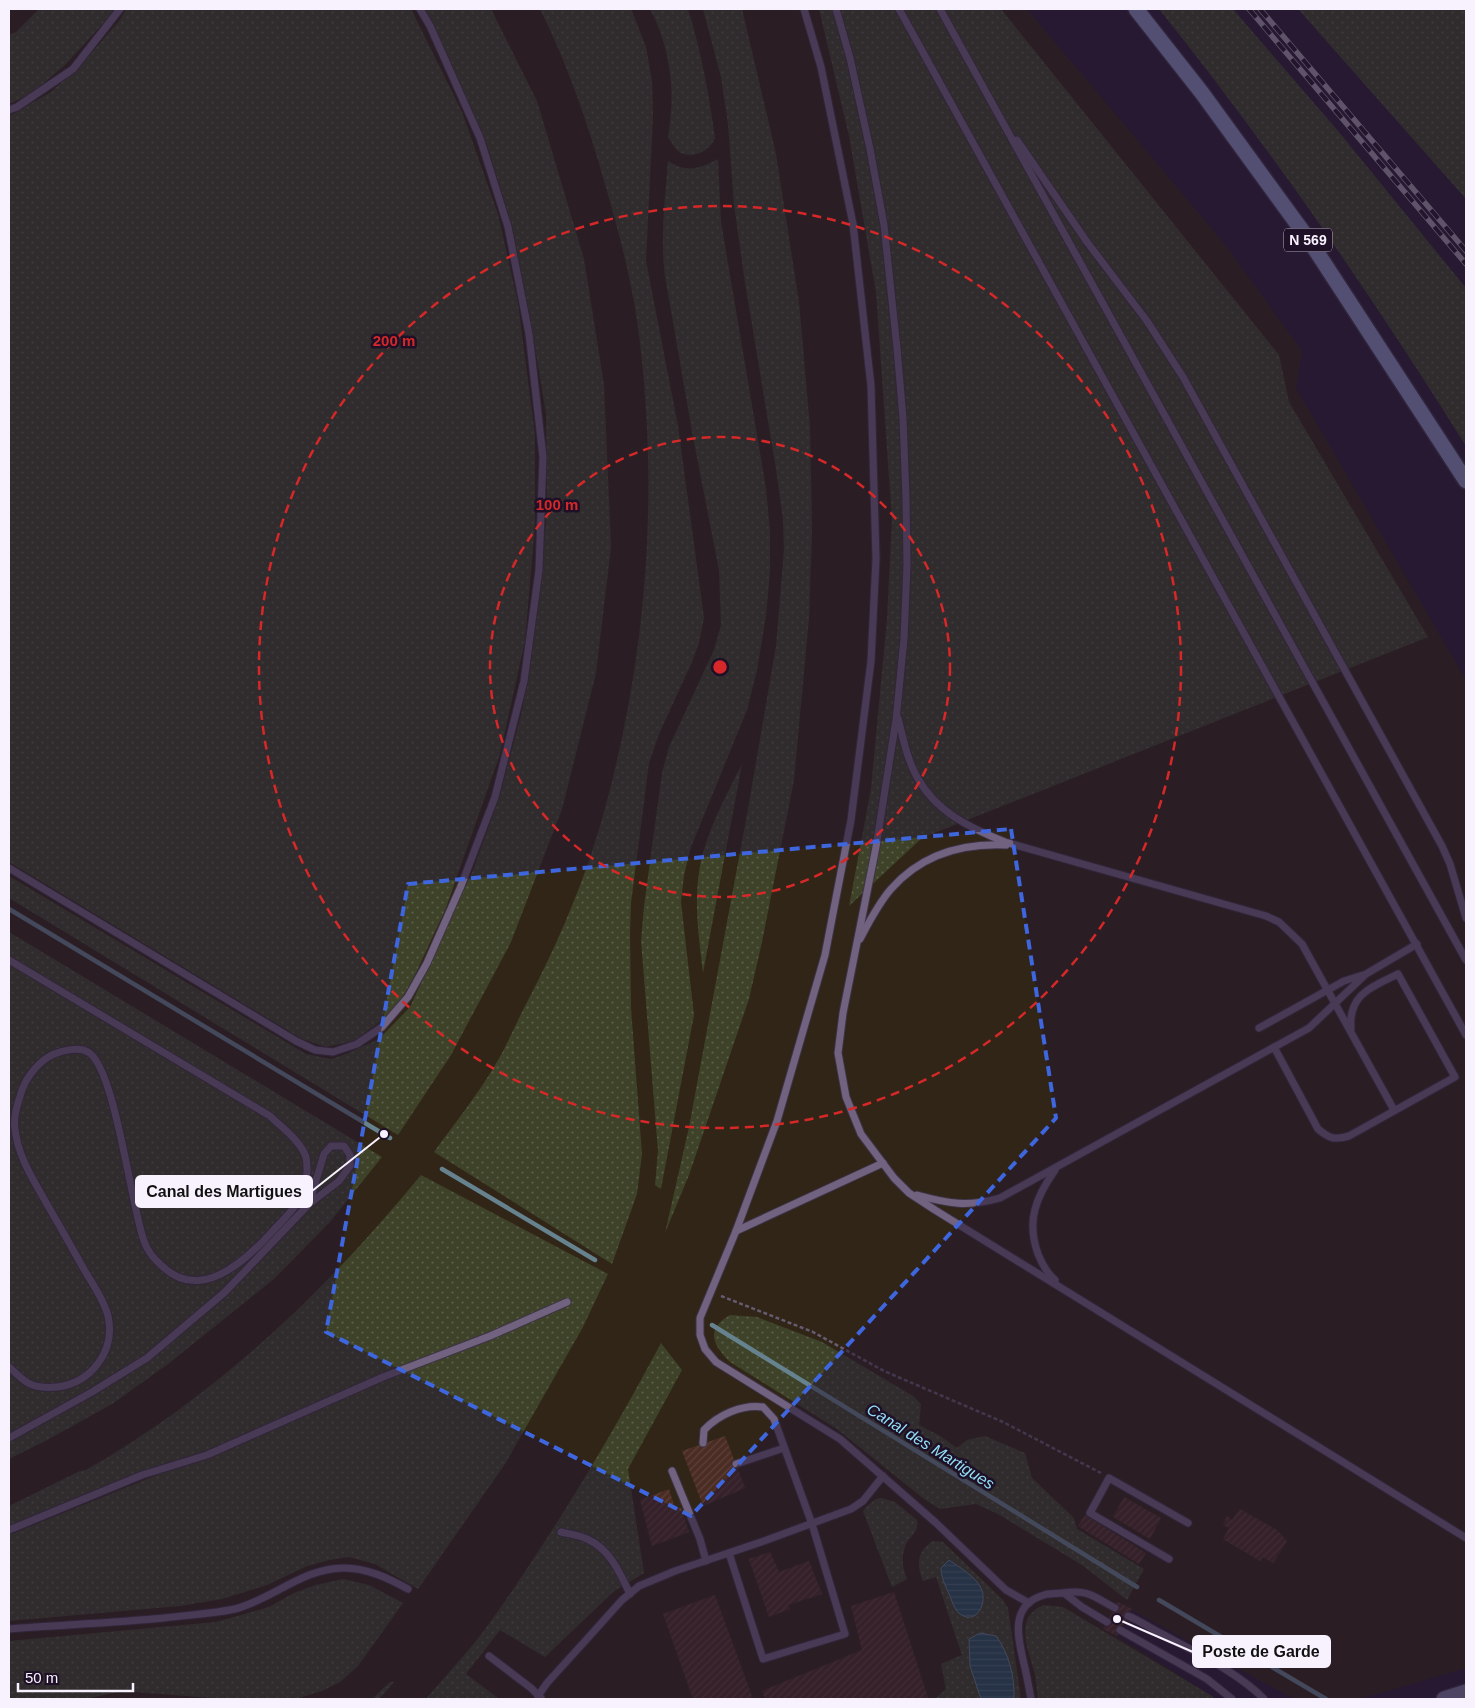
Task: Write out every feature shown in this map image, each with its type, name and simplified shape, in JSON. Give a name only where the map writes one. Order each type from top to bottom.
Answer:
[{"type":"main road","name":"N 569","points":[[1136,9],[1202,93],[1309,240],[1466,481]]},
{"type":"main road","points":[[1444,1699],[1466,1692]]},
{"type":"lane","points":[[9,110],[18,107],[73,69],[120,9]]},
{"type":"lane","points":[[9,868],[282,1033],[315,1050],[333,1052],[357,1044],[382,1027],[408,997],[427,963],[461,886],[494,797],[524,681],[538,570],[543,457],[529,334],[508,227],[480,138],[430,26],[420,9]]},
{"type":"lane","points":[[804,9],[821,67],[853,224],[870,376],[876,559],[871,661],[851,820],[825,955],[780,1113],[736,1231],[700,1318],[700,1335],[705,1349],[716,1362],[840,1439],[883,1476],[1006,1590],[1029,1603]]},
{"type":"lane","points":[[836,9],[850,58],[884,225],[903,418],[906,498],[907,564],[904,639],[897,714],[876,847],[843,1014],[838,1053],[846,1097],[861,1134],[894,1178],[909,1193],[1466,1537]]},
{"type":"lane","points":[[899,9],[1466,1035]]},
{"type":"lane","points":[[940,9],[1466,960]]},
{"type":"lane","points":[[997,111],[1087,242],[1152,327],[1179,370],[1442,846],[1450,864],[1466,918]]},
{"type":"lane","points":[[897,714],[911,764],[917,777],[941,807],[979,832],[1014,845],[1257,913],[1279,922],[1302,944],[1394,1110]]},
{"type":"lane","points":[[857,944],[878,906],[892,888],[911,871],[928,860],[947,851],[968,846],[990,844],[1014,845]]},
{"type":"lane","points":[[909,1193],[938,1201],[960,1204],[980,1204],[1000,1198],[1309,1028],[1366,974],[1416,944]]},
{"type":"lane","points":[[9,960],[270,1116],[296,1142],[303,1151],[307,1162],[306,1182],[298,1204],[252,1253],[219,1276],[198,1281],[176,1277],[165,1270],[145,1243],[135,1210],[115,1114],[105,1078],[98,1064],[90,1053],[82,1050],[66,1051],[46,1058],[32,1071],[16,1108],[14,1126],[17,1142],[29,1173],[97,1291],[108,1316],[109,1343],[100,1361],[89,1374],[65,1386],[44,1388],[27,1383],[9,1367]]},
{"type":"lane","points":[[1259,1028],[1344,981],[1366,974]]},
{"type":"lane","points":[[1274,1048],[1318,1129],[1326,1136],[1337,1139],[1349,1136],[1455,1077],[1398,974],[1364,992],[1356,1001],[1350,1020],[1351,1031]]},
{"type":"lane","points":[[9,1438],[92,1392],[147,1358],[225,1292],[309,1204],[339,1181],[350,1166],[350,1155],[344,1146],[331,1146],[324,1154],[309,1204]]},
{"type":"lane","points":[[736,1231],[883,1163]]},
{"type":"lane","points":[[1057,1168],[1043,1187],[1036,1202],[1032,1221],[1033,1241],[1041,1262],[1049,1274],[1066,1291]]},
{"type":"lane","points":[[9,1530],[142,1475],[207,1455],[383,1377],[490,1336],[567,1302]]},
{"type":"lane","points":[[703,1443],[704,1430],[719,1416],[755,1406],[764,1407],[774,1419],[812,1524],[845,1634],[764,1659],[729,1553]]},
{"type":"lane","points":[[736,1464],[784,1448]]},
{"type":"lane","points":[[672,1471],[700,1539],[706,1561]]},
{"type":"lane","points":[[489,1656],[540,1698],[547,1684],[586,1640],[639,1586],[675,1571],[851,1509],[863,1501],[883,1476]]},
{"type":"lane","points":[[1169,1559],[1090,1513],[1109,1478],[1188,1523]]},
{"type":"lane","points":[[561,1532],[588,1539],[600,1548],[616,1564],[630,1594]]},
{"type":"lane","points":[[9,1629],[214,1613],[244,1605],[306,1576],[327,1570],[344,1568],[362,1570],[388,1578],[408,1589]]},
{"type":"lane","points":[[1031,1699],[1018,1637],[1020,1614],[1029,1603],[1046,1594],[1076,1591],[1087,1592],[1115,1608]]},
{"type":"lane","points":[[1064,1593],[1082,1607],[1107,1622]]},
{"type":"lane","points":[[1128,1616],[1238,1678],[1264,1699]]},
{"type":"lane","points":[[1120,1630],[1207,1679],[1232,1699]]},
{"type":"path","points":[[710,1292],[813,1332],[884,1370],[1003,1422],[1109,1478]]},
{"type":"highlighted area","points":[[1011,829],[1056,1118],[691,1516],[326,1332],[408,884]]},
{"type":"shaded area","points":[[9,9],[1027,9],[1223,242],[1302,351],[1296,388],[1466,680],[1466,1668],[1360,1699],[1294,1699],[1132,1610],[1117,1636],[1215,1699],[9,1699]]},
{"type":"green space","points":[[39,9],[114,9],[66,64],[31,94],[9,104],[9,35],[16,32]]},
{"type":"green space","points":[[126,9],[411,9],[462,112],[498,214],[518,303],[535,435],[535,524],[525,641],[500,754],[446,908],[403,997],[386,1017],[354,1041],[326,1047],[302,1039],[9,862],[9,116],[51,92],[86,59],[120,20]]},
{"type":"green space","points":[[424,9],[491,9],[537,101],[584,259],[604,385],[611,547],[596,673],[562,809],[511,942],[451,1055],[398,1135],[9,898],[9,876],[306,1054],[331,1059],[346,1054],[379,1039],[410,1007],[473,870],[499,798],[522,711],[538,608],[547,510],[546,413],[512,226],[487,145]]},
{"type":"green space","points":[[540,9],[631,9],[646,47],[652,82],[653,115],[646,261],[678,426],[704,618],[699,643],[692,662],[659,734],[649,763],[631,903],[630,933],[631,1008],[642,1154],[637,1194],[612,1264],[434,1152],[480,1089],[502,1053],[574,902],[597,836],[614,773],[628,709],[638,645],[645,580],[648,515],[648,449],[644,384],[634,303],[619,235],[592,139],[577,95]]},
{"type":"green space","points":[[650,9],[688,9],[704,73],[715,138],[706,150],[697,154],[686,155],[681,153],[675,148],[668,137],[672,104],[670,72],[663,39]]},
{"type":"green space","points":[[703,9],[742,9],[776,154],[799,302],[810,427],[812,532],[809,618],[794,780],[762,942],[749,999],[689,1175],[665,1233],[689,1127],[748,809],[776,646],[784,550],[783,519],[776,469],[734,204],[728,124],[721,77]]},
{"type":"green space","points":[[819,9],[1001,9],[1279,355],[1289,402],[1428,637],[922,838],[849,906],[871,789],[887,619],[892,520],[876,292],[849,136]]},
{"type":"green space","points":[[1159,9],[1233,9],[1339,132],[1466,288],[1466,446],[1394,334],[1319,223],[1241,115]]},
{"type":"green space","points":[[1298,9],[1466,9],[1466,199]]},
{"type":"green space","points":[[718,159],[721,222],[766,488],[770,532],[770,571],[766,616],[757,670],[747,710],[691,847],[684,875],[681,902],[694,1015],[661,1189],[655,1185],[658,1151],[641,941],[644,906],[662,773],[669,747],[714,650],[721,625],[719,570],[693,437],[665,276],[664,218],[668,161],[681,167],[693,168]]},
{"type":"green space","points":[[742,764],[703,973],[697,909],[699,872],[711,830]]},
{"type":"green space","points":[[9,932],[382,1157],[329,1223],[275,1278],[168,1364],[112,1404],[9,1459]]},
{"type":"green space","points":[[421,1175],[608,1274],[583,1327],[505,1464],[418,1589],[375,1564],[349,1557],[329,1560],[305,1567],[267,1585],[222,1599],[180,1606],[9,1621],[9,1535],[157,1475],[149,1470],[9,1526],[9,1506],[80,1471],[86,1470],[134,1441],[224,1375],[308,1300],[385,1218]]},
{"type":"green space","points":[[730,1315],[757,1317],[822,1342],[913,1396],[921,1404],[919,1425],[957,1448],[967,1440],[985,1436],[1025,1453],[1032,1478],[1074,1518],[1077,1529],[1144,1569],[1127,1600],[1082,1565],[998,1514],[976,1504],[940,1509],[924,1499],[837,1429],[730,1362],[716,1344],[714,1332],[717,1326]]},
{"type":"green space","points":[[661,1343],[682,1370],[628,1469],[644,1573],[613,1592],[545,1657],[500,1630],[466,1674],[499,1699],[426,1699],[484,1631],[537,1554],[601,1450]]},
{"type":"green space","points":[[881,1498],[895,1502],[917,1520],[916,1530],[906,1544],[903,1553],[903,1566],[907,1579],[892,1587],[863,1511],[873,1501]]},
{"type":"green space","points":[[933,1541],[943,1542],[1002,1599],[1008,1608],[1021,1699],[935,1699],[946,1689],[941,1664],[962,1655],[936,1577],[923,1581],[919,1569],[921,1554]]},
{"type":"green space","points":[[343,1579],[369,1585],[403,1603],[358,1666],[340,1682],[322,1691],[296,1699],[225,1699],[122,1691],[86,1699],[9,1699],[9,1641],[216,1622],[269,1607],[294,1593],[316,1585]]},
{"type":"green space","points":[[1044,1605],[1063,1607],[1215,1699],[1038,1699],[1035,1675],[1025,1636],[1025,1627],[1028,1618],[1034,1611]]},
{"type":"green space","points":[[390,1682],[394,1682],[379,1699],[372,1699]]},
{"type":"water","points":[[949,1560],[971,1576],[981,1588],[983,1594],[982,1606],[976,1615],[966,1617],[960,1614],[953,1605],[941,1568]]},
{"type":"water","points":[[980,1633],[996,1636],[1001,1643],[1008,1658],[1012,1674],[1014,1699],[981,1699],[970,1666],[969,1639]]},
{"type":"building","points":[[725,1436],[745,1488],[703,1506],[682,1451]]},
{"type":"building","points":[[669,1489],[675,1508],[681,1508],[689,1532],[652,1546],[640,1500]]},
{"type":"building","points":[[1124,1497],[1161,1518],[1150,1539],[1113,1517]]},
{"type":"building","points":[[1240,1509],[1277,1530],[1287,1541],[1273,1563],[1263,1557],[1260,1561],[1223,1539],[1229,1528],[1223,1525],[1227,1516],[1232,1520]]},
{"type":"building","points":[[1085,1515],[1146,1553],[1139,1564],[1078,1526]]},
{"type":"building","points":[[770,1552],[779,1572],[809,1561],[822,1594],[788,1605],[790,1609],[769,1617],[749,1559]]},
{"type":"building","points":[[894,1592],[928,1698],[765,1699],[762,1691],[862,1650],[851,1606]]},
{"type":"building","points":[[715,1595],[753,1699],[693,1699],[663,1614]]},
{"type":"building","points":[[1118,1602],[1132,1609],[1117,1636],[1103,1629]]},
{"type":"waterway","name":"Canal des Martigues","points":[[9,909],[390,1138]]},
{"type":"waterway","name":"Canal des Martigues","points":[[442,1169],[595,1260]]},
{"type":"waterway","name":"Canal des Martigues","points":[[712,1325],[1137,1587]]},
{"type":"waterway","name":"Canal des Martigues","points":[[1159,1600],[1326,1699]]},
{"type":"railway","points":[[1249,9],[1466,264]]},
{"type":"railway","points":[[1260,9],[1466,251]]},
{"type":"place","name":"Canal des Martigues","points":[[384,1134]]},
{"type":"place","name":"Poste de Garde","points":[[1117,1619]]}]
